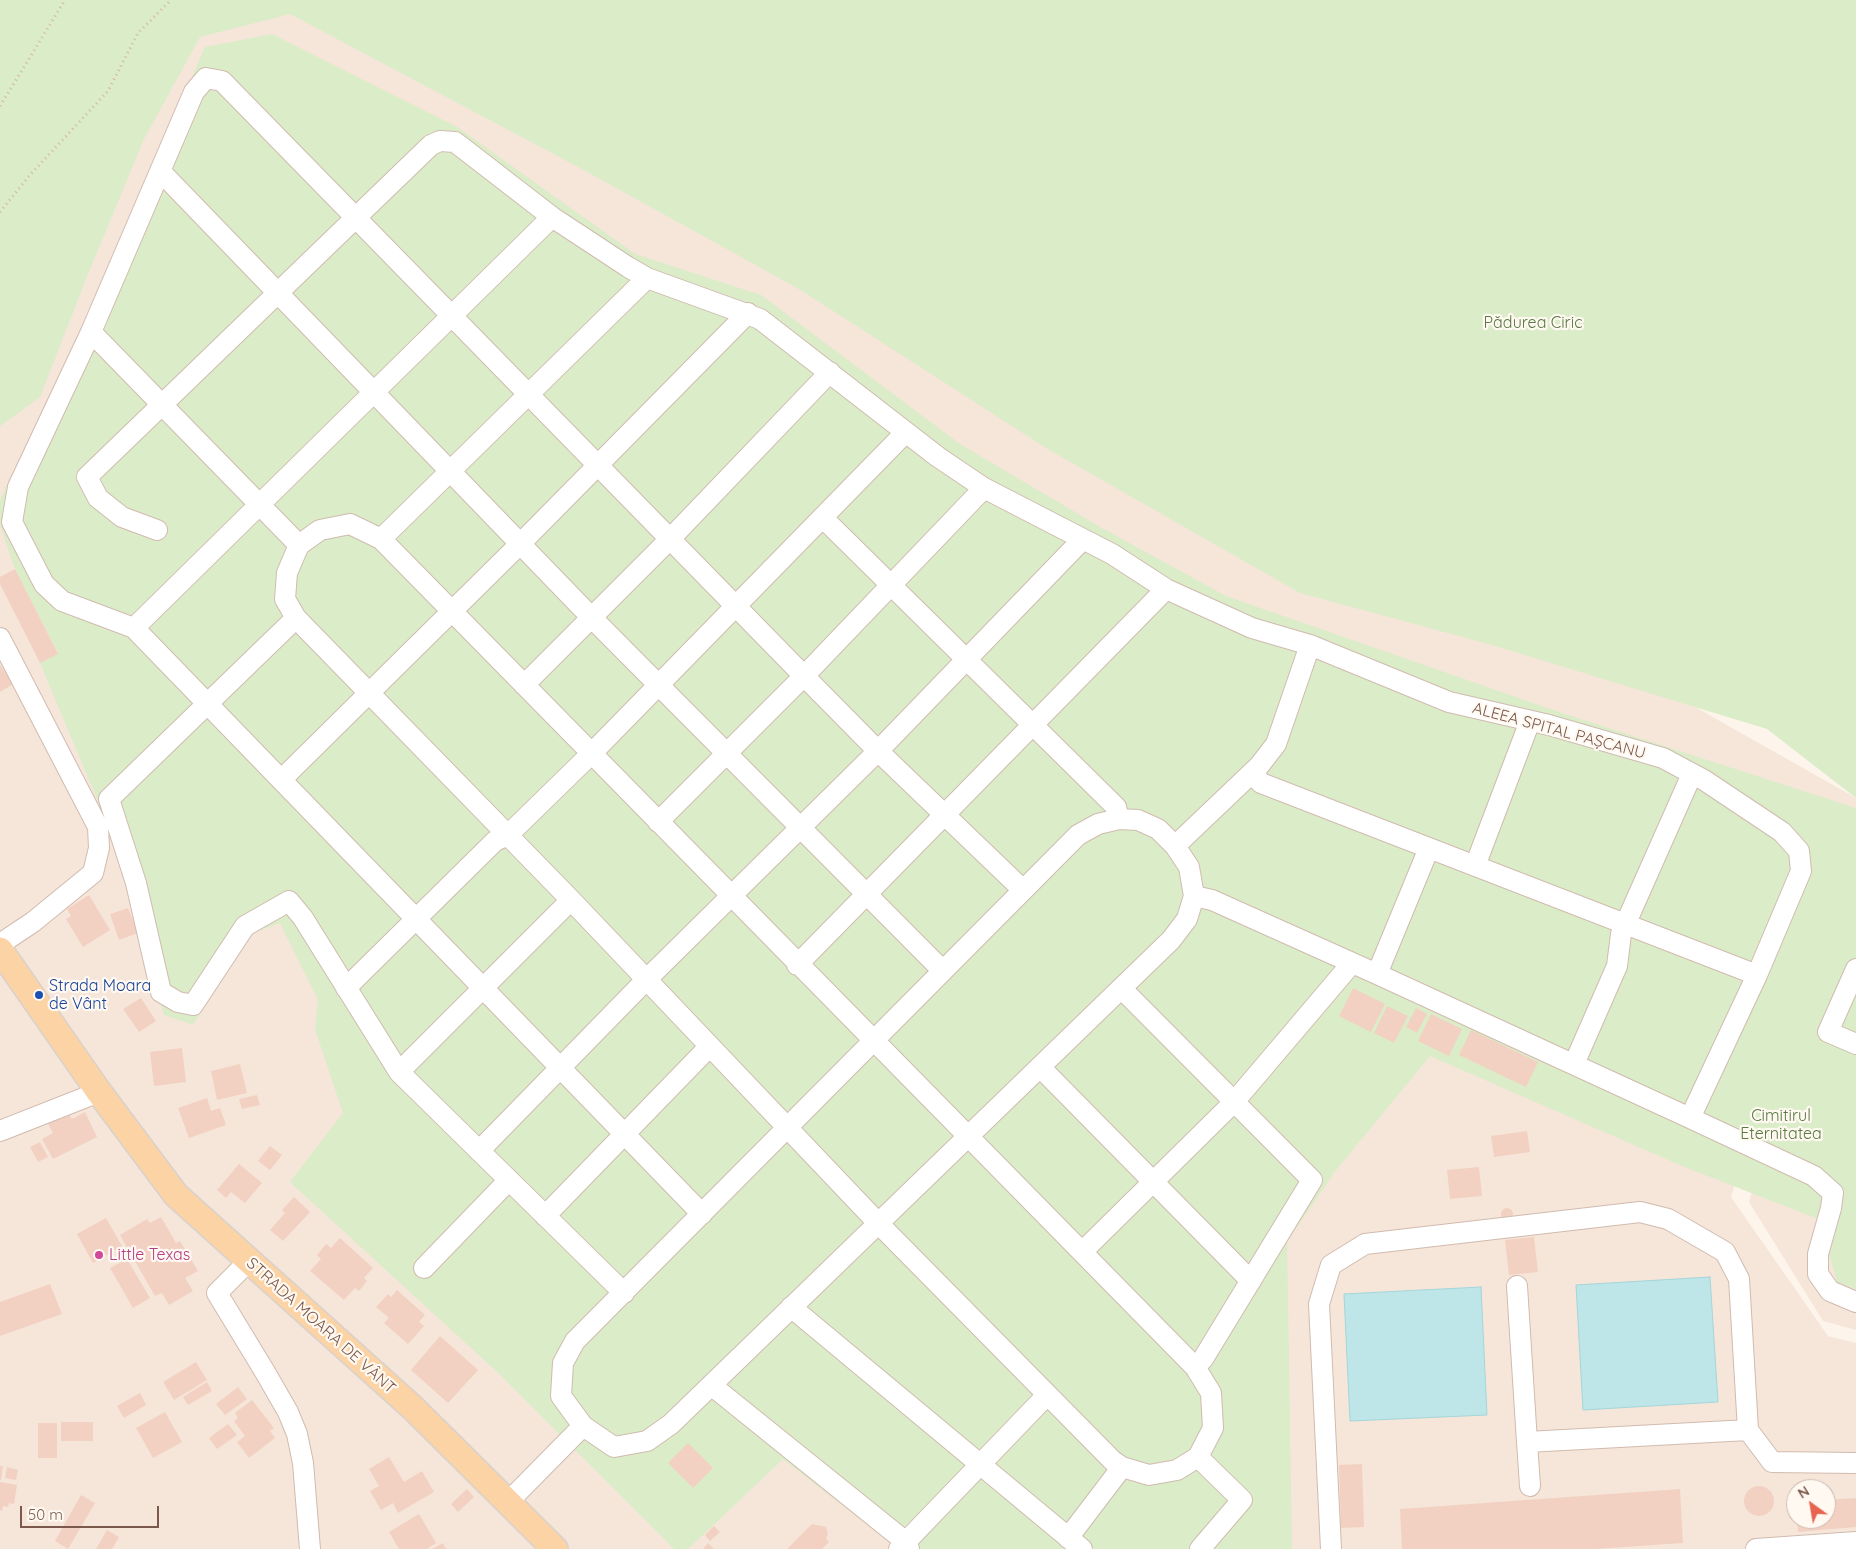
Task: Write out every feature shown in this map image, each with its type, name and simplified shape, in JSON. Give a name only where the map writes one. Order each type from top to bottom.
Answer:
[{"type":"main road","name":"STRADA MOARA DE VÂNT","points":[[0,950],[99,1092],[176,1195],[248,1262],[413,1408],[509,1501],[555,1549]]},
{"type":"street","points":[[702,1214],[134,628],[62,601],[44,584],[12,522],[18,487],[91,332],[194,92],[206,78],[222,81],[878,751],[1023,890]]},
{"type":"street","name":"ALEEA SPITAL PAȘCANU","points":[[157,530],[122,516],[98,498],[87,477],[431,144],[440,141],[455,142],[552,217],[647,278],[748,313],[779,332],[905,433],[984,488],[1112,554],[1166,589],[1252,628],[1310,645],[1449,702],[1530,721],[1663,758],[1692,774],[1782,832],[1798,851],[1801,871],[1757,975],[1690,1118]]},
{"type":"street","points":[[161,172],[374,390],[591,617],[943,971]]},
{"type":"street","points":[[134,628],[552,217]]},
{"type":"street","points":[[381,539],[647,278]]},
{"type":"street","points":[[281,780],[521,543],[748,313]]},
{"type":"street","points":[[91,332],[260,503],[299,546]]},
{"type":"street","points":[[524,685],[670,539],[830,372]]},
{"type":"street","points":[[346,988],[495,841],[508,835],[591,754],[905,433]]},
{"type":"street","points":[[658,822],[892,586],[984,488]]},
{"type":"street","points":[[823,518],[1034,724],[1116,807],[1119,819]]},
{"type":"street","points":[[350,524],[381,539],[1194,1368],[1211,1393],[1213,1428],[1198,1457],[1177,1470],[1149,1476],[1122,1467],[1113,1461],[1047,1396],[787,1129],[571,900],[296,618],[285,599],[288,573],[299,546],[320,530],[350,524]]},
{"type":"street","points":[[479,1151],[559,1067],[878,751],[1082,540]]},
{"type":"street","points":[[797,965],[1166,589]]},
{"type":"street","points":[[296,618],[109,800],[136,883],[161,992],[178,1002],[192,1006],[245,926],[289,901],[303,918],[399,1072],[624,1293]]},
{"type":"street","points":[[0,638],[98,827],[99,848],[93,873],[33,922],[0,944]]},
{"type":"street","points":[[1175,846],[1252,773],[1276,744],[1310,645]]},
{"type":"street","points":[[1475,866],[1530,721]]},
{"type":"street","points":[[1252,773],[1261,783],[1757,975]]},
{"type":"street","points":[[1574,1064],[1617,966],[1621,934],[1692,774]]},
{"type":"street","points":[[1119,819],[1138,820],[1158,829],[1175,846],[1189,867],[1194,896],[1187,919],[1171,940],[670,1424],[647,1440],[614,1447],[583,1426],[561,1396],[563,1363],[575,1341],[1078,835],[1098,824],[1119,819]]},
{"type":"street","points":[[1377,974],[1429,848]]},
{"type":"street","points":[[1194,896],[1212,900],[1377,974],[1814,1176],[1833,1193],[1831,1208],[1818,1254],[1818,1274],[1830,1291],[1856,1302]]},
{"type":"street","points":[[399,1072],[571,900]]},
{"type":"street","points":[[1082,1252],[1234,1102],[1352,963]]},
{"type":"street","points":[[1856,969],[1828,1032],[1856,1044]]},
{"type":"street","points":[[1121,988],[1312,1180],[1203,1359],[1194,1368]]},
{"type":"street","points":[[546,1216],[710,1047]]},
{"type":"street","points":[[1040,1067],[1251,1281]]},
{"type":"street","points":[[0,1131],[99,1092]]},
{"type":"street","points":[[424,1268],[509,1180]]},
{"type":"street","points":[[1331,1549],[1319,1304],[1331,1265],[1365,1244],[1640,1212],[1668,1219],[1725,1252],[1739,1279],[1748,1430],[1772,1462],[1856,1463]]},
{"type":"street","points":[[248,1262],[217,1292],[270,1380],[297,1434],[303,1463],[310,1549]]},
{"type":"street","points":[[1517,1286],[1530,1486]]},
{"type":"street","points":[[791,1308],[1075,1543],[1122,1467]]},
{"type":"street","points":[[711,1385],[905,1547],[1047,1396]]},
{"type":"street","points":[[509,1501],[583,1426]]},
{"type":"street","points":[[1527,1442],[1748,1430]]},
{"type":"street","points":[[1198,1457],[1242,1500],[1200,1549]]},
{"type":"street","points":[[1756,1549],[1856,1542]]},
{"type":"path","points":[[0,106],[65,0]]},
{"type":"path","points":[[0,212],[30,175],[108,91],[138,33],[171,0]]},
{"type":"shaded area","points":[[0,0],[446,0],[1856,798],[1856,1330],[1823,1321],[1749,1202],[1849,813],[1731,1197],[1828,1336],[1856,1343],[1856,1549],[0,1549]]},
{"type":"green space","name":"Pădurea Ciric","points":[[0,0],[1856,0],[1856,798],[1767,729],[1492,645],[1300,593],[1046,448],[799,289],[580,168],[290,14],[200,37],[144,139],[40,397],[0,426]]},
{"type":"green space","name":"Cimitirul Eternitatea","points":[[272,34],[457,127],[635,254],[761,295],[960,444],[1102,528],[1226,596],[1559,712],[1856,808],[1856,1289],[1837,1282],[1829,1254],[1836,1226],[1682,1166],[1430,1056],[1336,1170],[1287,1242],[1292,1549],[887,1549],[892,1544],[783,1459],[688,1549],[674,1549],[493,1368],[290,1182],[343,1113],[315,1029],[318,1000],[280,923],[251,934],[193,1025],[164,1015],[134,916],[123,861],[40,663],[58,653],[15,569],[0,525],[0,500],[104,281],[205,47]]},
{"type":"water","points":[[1710,1277],[1718,1402],[1583,1410],[1576,1285]]},
{"type":"water","points":[[1481,1287],[1487,1415],[1350,1421],[1344,1294]]},
{"type":"building","points":[[15,569],[58,654],[40,663],[0,584],[0,577]]},
{"type":"building","points":[[0,665],[13,684],[0,692]]},
{"type":"building","points":[[89,895],[110,930],[83,947],[66,919],[71,916],[67,909]]},
{"type":"building","points":[[128,908],[138,933],[119,940],[110,914]]},
{"type":"building","points":[[1353,988],[1385,1004],[1371,1032],[1339,1016]]},
{"type":"building","points":[[141,998],[156,1021],[139,1032],[123,1009]]},
{"type":"building","points":[[1387,1006],[1408,1016],[1394,1043],[1374,1033]]},
{"type":"building","points":[[1416,1008],[1427,1014],[1417,1033],[1406,1027]]},
{"type":"building","points":[[1431,1014],[1462,1029],[1449,1056],[1418,1041]]},
{"type":"building","points":[[1471,1030],[1538,1062],[1526,1087],[1459,1055]]},
{"type":"building","points":[[182,1048],[186,1082],[154,1086],[150,1052]]},
{"type":"building","points":[[240,1064],[247,1093],[217,1100],[211,1071]]},
{"type":"building","points":[[257,1095],[260,1105],[242,1109],[239,1099]]},
{"type":"building","points":[[207,1098],[211,1111],[220,1108],[226,1125],[189,1138],[178,1108]]},
{"type":"building","points":[[67,1111],[72,1119],[85,1112],[97,1137],[53,1159],[42,1139],[53,1133],[47,1122]]},
{"type":"building","points":[[1527,1131],[1530,1152],[1494,1157],[1491,1136]]},
{"type":"building","points":[[40,1142],[48,1157],[38,1162],[30,1147]]},
{"type":"building","points":[[270,1146],[282,1155],[270,1170],[258,1161]]},
{"type":"building","points":[[239,1164],[262,1183],[245,1203],[231,1192],[226,1198],[217,1190]]},
{"type":"building","points":[[1479,1167],[1482,1196],[1450,1199],[1447,1170]]},
{"type":"building","points":[[294,1197],[310,1212],[283,1241],[270,1230],[285,1213],[282,1210]]},
{"type":"building","points":[[1509,1208],[1512,1209],[1512,1219],[1505,1220],[1502,1219],[1501,1212],[1502,1209]]},
{"type":"building","name":"Little Texas","points":[[161,1217],[176,1243],[180,1241],[198,1271],[185,1278],[193,1291],[169,1305],[162,1293],[155,1296],[120,1235],[147,1219],[150,1223]]},
{"type":"building","points":[[106,1218],[122,1246],[93,1263],[77,1234]]},
{"type":"building","points":[[1534,1237],[1538,1272],[1509,1275],[1505,1240]]},
{"type":"building","points":[[340,1238],[373,1268],[364,1278],[367,1281],[359,1291],[355,1288],[344,1300],[310,1271],[321,1259],[317,1255],[326,1244],[331,1248]]},
{"type":"building","points":[[127,1259],[150,1298],[133,1308],[110,1268]]},
{"type":"building","points":[[50,1284],[62,1314],[0,1336],[0,1302]]},
{"type":"building","points":[[397,1290],[425,1315],[419,1322],[424,1326],[408,1344],[384,1323],[389,1318],[376,1307],[388,1294],[391,1297]]},
{"type":"building","points":[[440,1336],[478,1370],[448,1403],[411,1370]]},
{"type":"building","points":[[196,1362],[207,1380],[174,1400],[163,1382]]},
{"type":"building","points":[[207,1382],[212,1391],[188,1405],[183,1397]]},
{"type":"building","points":[[238,1387],[247,1399],[225,1415],[216,1404]]},
{"type":"building","points":[[140,1393],[146,1405],[124,1418],[117,1406]]},
{"type":"building","points":[[252,1400],[274,1428],[270,1431],[275,1438],[249,1458],[237,1442],[245,1436],[234,1421],[238,1418],[235,1413]]},
{"type":"building","points":[[165,1412],[182,1442],[153,1458],[136,1428]]},
{"type":"building","points":[[61,1422],[93,1422],[93,1441],[61,1441]]},
{"type":"building","points":[[38,1423],[57,1423],[57,1458],[38,1458]]},
{"type":"building","points":[[228,1424],[237,1435],[217,1449],[209,1438]]},
{"type":"building","points":[[688,1443],[713,1468],[693,1488],[668,1463]]},
{"type":"building","points":[[389,1457],[404,1482],[422,1471],[434,1492],[398,1513],[393,1503],[381,1510],[370,1491],[379,1486],[369,1469]]},
{"type":"building","points":[[1362,1464],[1364,1527],[1341,1528],[1339,1465]]},
{"type":"building","points":[[0,1466],[3,1466],[1,1480],[0,1480]]},
{"type":"building","points":[[7,1467],[18,1470],[16,1480],[5,1478]]},
{"type":"building","points":[[0,1482],[17,1485],[14,1504],[9,1503],[8,1507],[3,1506],[2,1511],[0,1510]]},
{"type":"building","points":[[1759,1486],[1765,1487],[1773,1495],[1773,1507],[1765,1515],[1759,1516],[1753,1515],[1745,1507],[1744,1501],[1745,1495],[1753,1487]]},
{"type":"building","points":[[467,1489],[474,1497],[458,1512],[451,1504]]},
{"type":"building","points":[[1680,1489],[1683,1543],[1596,1549],[1402,1549],[1400,1509]]},
{"type":"building","points":[[81,1495],[95,1503],[68,1549],[55,1541]]},
{"type":"building","points":[[1856,1498],[1856,1527],[1836,1529],[1836,1499]]},
{"type":"building","points":[[419,1514],[436,1543],[427,1549],[399,1549],[389,1532]]},
{"type":"building","points":[[812,1524],[826,1527],[828,1534],[826,1539],[829,1542],[822,1549],[787,1549]]},
{"type":"building","points":[[714,1526],[720,1532],[710,1541],[705,1535]]},
{"type":"building","points":[[1798,1529],[1833,1529],[1798,1532]]},
{"type":"building","points":[[107,1530],[119,1537],[112,1549],[96,1549]]},
{"type":"building","points":[[443,1543],[446,1549],[432,1549]]},
{"type":"building","points":[[708,1543],[714,1549],[703,1549]]},
{"type":"place","name":"Strada Moara de Vânt","points":[[39,995]]},
{"type":"place","name":"Little Texas","points":[[99,1255]]}]
